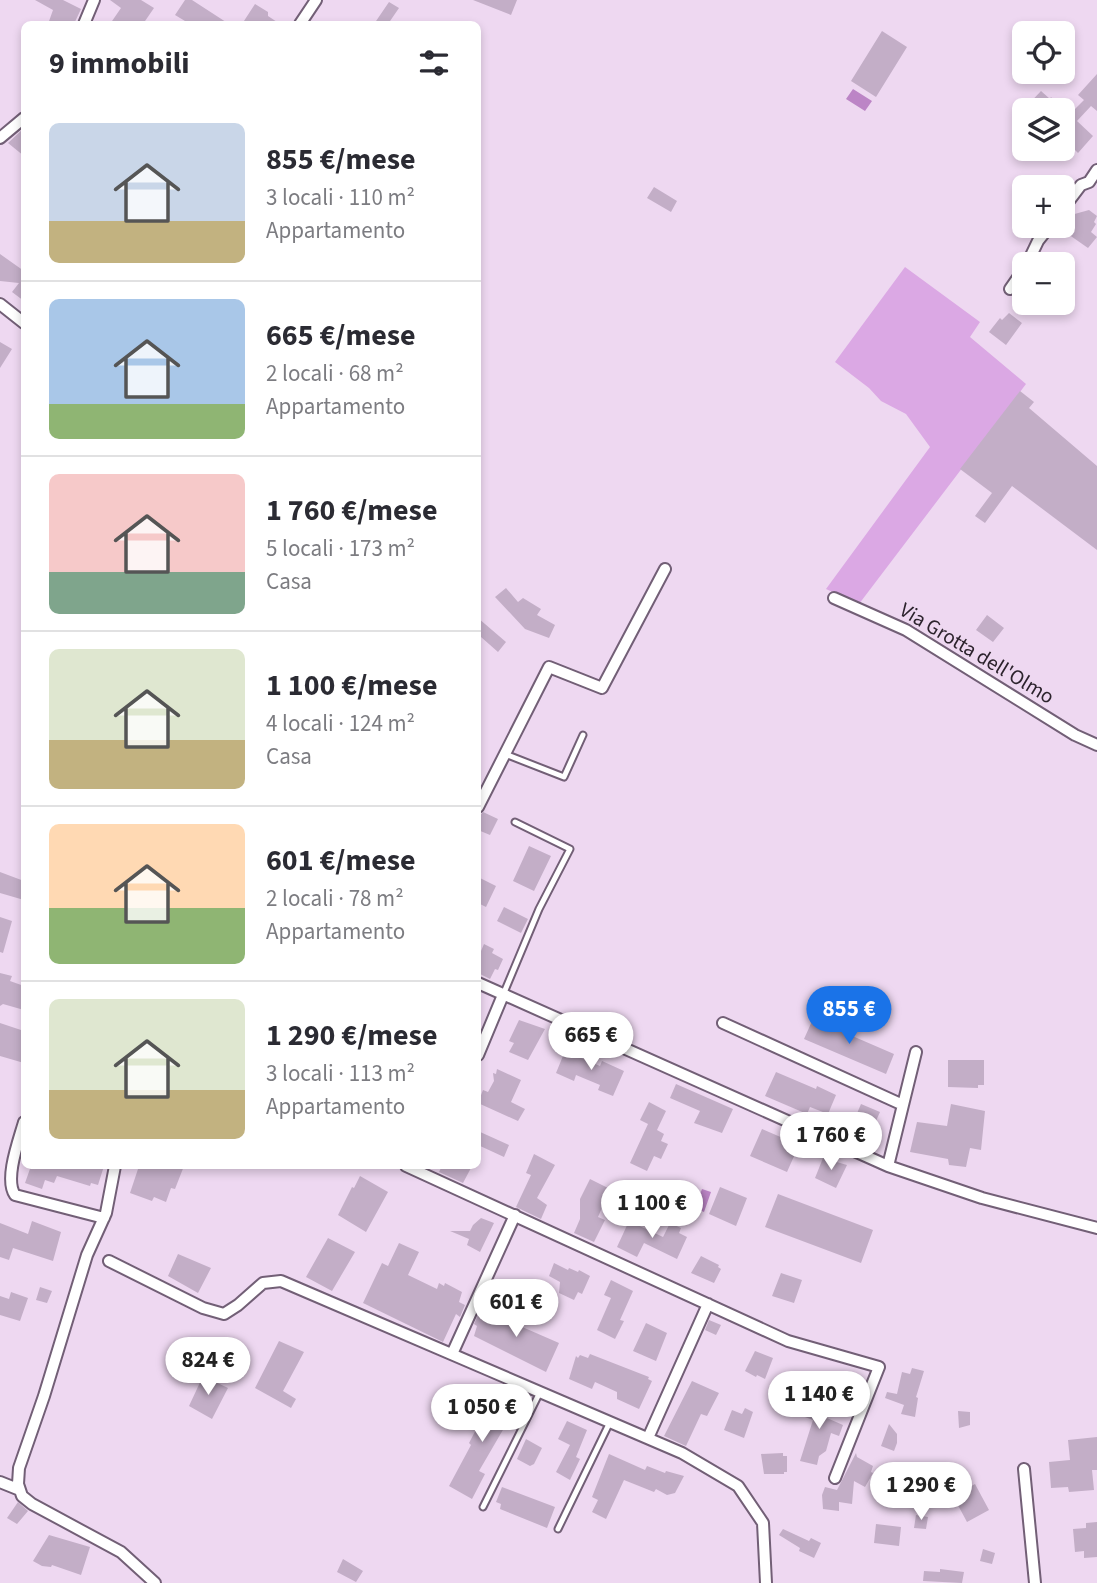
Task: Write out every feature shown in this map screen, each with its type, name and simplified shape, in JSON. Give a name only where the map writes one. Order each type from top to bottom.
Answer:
[{"type":"street","points":[[85,21],[94,0]]},
{"type":"street","points":[[302,21],[316,0]]},
{"type":"street","points":[[0,138],[21,120]]},
{"type":"street","points":[[1075,194],[1082,185],[1089,182],[1097,170]]},
{"type":"street","points":[[0,304],[21,321]]},
{"type":"street","points":[[481,801],[549,667],[603,688],[665,569]]},
{"type":"street","name":"Via Grotta dell'Olmo","points":[[834,598],[906,630],[1075,735],[1097,745]]},
{"type":"street","points":[[481,984],[888,1166],[982,1198],[1097,1228]]},
{"type":"street","points":[[481,1048],[503,995]]},
{"type":"street","points":[[723,1023],[903,1105]]},
{"type":"street","points":[[888,1166],[916,1052]]},
{"type":"street","points":[[21,1134],[10,1177],[10,1188],[15,1195],[104,1217]]},
{"type":"street","points":[[114,1169],[104,1217],[87,1255],[19,1468],[20,1490],[22,1496],[32,1504],[121,1552],[155,1583]]},
{"type":"street","points":[[429,1170],[515,1215],[788,1341],[879,1367],[835,1478]]},
{"type":"street","points":[[452,1354],[515,1215]]},
{"type":"street","points":[[109,1261],[203,1308],[224,1314],[263,1283],[281,1281],[682,1453],[738,1486],[763,1523],[766,1583]]},
{"type":"street","points":[[648,1438],[708,1304]]},
{"type":"street","points":[[1024,1469],[1035,1583]]},
{"type":"street","points":[[0,1482],[20,1490]]},
{"type":"lane","points":[[505,754],[564,777],[583,735]]},
{"type":"lane","points":[[503,995],[539,909],[570,849],[515,822]]},
{"type":"lane","points":[[483,1507],[540,1392]]},
{"type":"lane","points":[[558,1530],[611,1422]]},
{"type":"shaded area","points":[[853,89],[872,101],[865,111],[846,99]]},
{"type":"shaded area","points":[[905,267],[980,322],[970,337],[1026,384],[859,604],[826,589],[930,447],[906,414],[881,401],[869,388],[835,362]]},
{"type":"shaded area","points":[[702,1189],[711,1192],[704,1212],[695,1208]]},
{"type":"building","points":[[35,0],[63,0],[81,9],[75,21],[49,21],[53,10]]},
{"type":"building","points":[[110,0],[141,0],[154,8],[145,21],[112,21],[121,8]]},
{"type":"building","points":[[185,0],[192,0],[224,21],[185,21],[175,15]]},
{"type":"building","points":[[473,0],[517,0],[511,15]]},
{"type":"building","points":[[389,2],[399,8],[390,21],[376,21]]},
{"type":"building","points":[[255,4],[268,12],[268,16],[276,21],[244,21]]},
{"type":"building","points":[[882,31],[907,47],[876,97],[851,81]]},
{"type":"building","points":[[1097,74],[1097,111],[1091,106],[1077,121],[1093,136],[1078,153],[1075,150],[1075,109],[1084,100],[1078,95]]},
{"type":"building","points":[[1041,91],[1049,98],[1034,98]]},
{"type":"building","points":[[21,131],[21,154],[8,143]]},
{"type":"building","points":[[654,187],[677,201],[671,212],[647,198]]},
{"type":"building","points":[[1089,210],[1097,216],[1091,232],[1097,237],[1088,248],[1074,238],[1075,214]]},
{"type":"building","points":[[0,254],[21,269],[21,299],[12,292],[19,283],[0,281]]},
{"type":"building","points":[[1009,313],[1022,323],[1006,345],[989,332],[1000,318],[1002,320]]},
{"type":"building","points":[[0,342],[12,349],[0,368]]},
{"type":"building","points":[[1020,391],[1034,402],[1029,408],[1097,466],[1097,550],[1012,486],[985,523],[975,516],[992,493],[960,469]]},
{"type":"building","points":[[506,588],[518,602],[523,598],[541,609],[537,615],[555,625],[549,638],[525,629],[495,597]]},
{"type":"building","points":[[987,615],[1004,628],[993,642],[976,630]]},
{"type":"building","points":[[481,621],[506,642],[498,652],[481,637]]},
{"type":"building","points":[[483,812],[498,819],[490,835],[481,831]]},
{"type":"building","points":[[529,846],[551,856],[534,891],[513,881]]},
{"type":"building","points":[[0,872],[21,880],[21,899],[0,893]]},
{"type":"building","points":[[481,878],[496,886],[486,907],[481,904]]},
{"type":"building","points":[[504,907],[528,919],[521,933],[497,921]]},
{"type":"building","points":[[0,917],[12,921],[3,953],[0,952]]},
{"type":"building","points":[[484,944],[494,949],[492,953],[503,959],[490,979],[481,974],[481,951]]},
{"type":"building","points":[[0,973],[12,976],[10,981],[21,985],[21,1009],[3,1004],[0,1006]]},
{"type":"building","points":[[813,1019],[894,1054],[886,1074],[804,1039]]},
{"type":"building","points":[[519,1020],[545,1029],[528,1060],[509,1052],[514,1043],[509,1041]]},
{"type":"building","points":[[0,1023],[21,1030],[21,1062],[0,1056]]},
{"type":"building","points":[[565,1051],[600,1066],[602,1061],[624,1071],[613,1096],[598,1090],[600,1085],[576,1075],[574,1081],[556,1073]]},
{"type":"building","points":[[948,1060],[984,1060],[984,1085],[978,1085],[978,1088],[948,1087]]},
{"type":"building","points":[[497,1069],[521,1080],[511,1102],[525,1109],[518,1121],[481,1104],[483,1090],[488,1092],[494,1081],[493,1073],[496,1074]]},
{"type":"building","points":[[776,1072],[836,1095],[828,1114],[810,1107],[807,1114],[765,1096]]},
{"type":"building","points":[[676,1084],[733,1109],[722,1133],[694,1123],[700,1111],[670,1098]]},
{"type":"building","points":[[649,1102],[666,1111],[657,1130],[664,1134],[661,1141],[668,1144],[661,1159],[654,1156],[647,1171],[630,1163],[648,1124],[640,1120]]},
{"type":"building","points":[[861,1104],[880,1112],[871,1132],[852,1125]]},
{"type":"building","points":[[951,1104],[985,1111],[981,1150],[970,1148],[966,1167],[949,1165],[948,1159],[910,1152],[917,1122],[947,1126]]},
{"type":"building","points":[[762,1129],[799,1145],[787,1172],[750,1156]]},
{"type":"building","points":[[481,1132],[509,1145],[504,1157],[481,1146]]},
{"type":"building","points":[[534,1154],[555,1165],[537,1198],[547,1205],[541,1219],[516,1207],[531,1175],[526,1173]]},
{"type":"building","points":[[823,1158],[847,1165],[836,1188],[815,1178]]},
{"type":"building","points":[[30,1169],[103,1169],[98,1185],[91,1183],[90,1186],[57,1176],[54,1183],[45,1180],[42,1189],[25,1183]]},
{"type":"building","points":[[138,1169],[183,1169],[175,1189],[171,1188],[166,1202],[154,1197],[152,1201],[130,1193]]},
{"type":"building","points":[[440,1169],[470,1169],[463,1183],[439,1172]]},
{"type":"building","points":[[360,1176],[388,1192],[366,1232],[338,1215]]},
{"type":"building","points":[[590,1179],[610,1189],[598,1217],[605,1220],[594,1242],[574,1233],[580,1219],[580,1199]]},
{"type":"building","points":[[720,1187],[747,1198],[736,1226],[709,1214]]},
{"type":"building","points":[[778,1194],[873,1230],[861,1263],[765,1227]]},
{"type":"building","points":[[481,1218],[494,1223],[480,1252],[467,1245],[469,1239],[450,1231],[470,1231]]},
{"type":"building","points":[[32,1221],[61,1232],[53,1261],[13,1248],[9,1260],[0,1257],[0,1223],[28,1234]]},
{"type":"building","points":[[629,1221],[663,1237],[670,1223],[681,1228],[679,1233],[687,1237],[677,1259],[644,1243],[637,1257],[617,1247]]},
{"type":"building","points":[[328,1238],[355,1252],[332,1291],[306,1277]]},
{"type":"building","points":[[399,1243],[419,1252],[408,1275],[437,1289],[439,1283],[444,1286],[445,1283],[462,1292],[459,1302],[465,1305],[460,1317],[456,1314],[443,1342],[363,1303],[382,1263],[388,1266]]},
{"type":"building","points":[[178,1254],[211,1268],[198,1293],[168,1276]]},
{"type":"building","points":[[701,1256],[719,1265],[721,1269],[714,1283],[691,1273]]},
{"type":"building","points":[[554,1263],[590,1276],[582,1294],[578,1292],[574,1300],[559,1293],[560,1282],[549,1276]]},
{"type":"building","points":[[781,1273],[802,1280],[794,1303],[772,1296]]},
{"type":"building","points":[[611,1280],[633,1291],[620,1320],[624,1321],[615,1339],[597,1330],[611,1298],[604,1295]]},
{"type":"building","points":[[40,1287],[52,1291],[47,1303],[36,1300]]},
{"type":"building","points":[[11,1292],[28,1298],[20,1321],[0,1315],[0,1296],[9,1299]]},
{"type":"building","points":[[517,1307],[526,1311],[520,1326],[559,1343],[546,1372],[474,1336],[477,1326],[474,1324],[480,1310],[510,1321]]},
{"type":"building","points":[[709,1320],[721,1325],[716,1335],[705,1330]]},
{"type":"building","points":[[646,1323],[667,1333],[656,1361],[633,1351]]},
{"type":"building","points":[[279,1341],[304,1352],[283,1391],[296,1399],[291,1408],[255,1388]]},
{"type":"building","points":[[755,1351],[773,1358],[765,1379],[745,1371]]},
{"type":"building","points":[[590,1354],[649,1377],[652,1381],[639,1409],[617,1399],[617,1392],[595,1382],[592,1389],[569,1379],[576,1356],[588,1358]]},
{"type":"building","points":[[912,1368],[924,1371],[916,1397],[915,1417],[901,1414],[904,1405],[885,1398],[887,1392],[897,1394],[902,1372],[910,1374]]},
{"type":"building","points":[[203,1376],[228,1388],[212,1419],[189,1406]]},
{"type":"building","points":[[849,1376],[863,1381],[854,1404],[839,1399]]},
{"type":"building","points":[[692,1381],[719,1393],[707,1416],[701,1414],[686,1446],[664,1436]]},
{"type":"building","points":[[498,1393],[518,1404],[479,1471],[485,1474],[472,1499],[449,1486],[479,1424],[472,1421],[479,1407],[488,1412]]},
{"type":"building","points":[[814,1393],[827,1398],[820,1415],[843,1425],[839,1436],[831,1433],[826,1451],[819,1456],[817,1465],[800,1461],[813,1420],[805,1417]]},
{"type":"building","points":[[745,1408],[753,1412],[744,1438],[724,1430],[732,1410],[742,1414]]},
{"type":"building","points":[[958,1411],[970,1412],[970,1425],[959,1428]]},
{"type":"building","points":[[567,1421],[587,1430],[576,1457],[580,1459],[570,1480],[556,1472],[570,1445],[558,1439]]},
{"type":"building","points":[[889,1424],[897,1434],[894,1451],[881,1446]]},
{"type":"building","points":[[1097,1437],[1097,1470],[1092,1470],[1094,1490],[1069,1492],[1068,1487],[1051,1488],[1049,1462],[1070,1460],[1068,1440]]},
{"type":"building","points":[[526,1439],[542,1448],[534,1464],[530,1466],[517,1459]]},
{"type":"building","points":[[783,1453],[783,1456],[787,1456],[787,1472],[764,1474],[761,1454]]},
{"type":"building","points":[[856,1453],[857,1457],[873,1466],[873,1473],[865,1487],[854,1481],[852,1504],[839,1502],[839,1511],[823,1509],[822,1495],[825,1487],[837,1490]]},
{"type":"building","points":[[609,1454],[645,1470],[647,1466],[684,1476],[675,1493],[667,1495],[624,1480],[606,1519],[592,1512],[598,1500],[592,1497]]},
{"type":"building","points":[[975,1484],[989,1510],[967,1522],[953,1496]]},
{"type":"building","points":[[502,1487],[555,1507],[547,1528],[500,1509],[501,1504],[496,1502]]},
{"type":"building","points":[[18,1502],[28,1511],[17,1524],[7,1518]]},
{"type":"building","points":[[916,1515],[928,1517],[926,1529],[914,1528]]},
{"type":"building","points":[[1097,1522],[1097,1557],[1084,1558],[1084,1551],[1075,1552],[1073,1529],[1086,1528],[1086,1523]]},
{"type":"building","points":[[876,1524],[901,1527],[899,1546],[874,1543]]},
{"type":"building","points":[[783,1529],[809,1541],[811,1538],[821,1543],[814,1558],[799,1551],[800,1548],[779,1535]]},
{"type":"building","points":[[49,1535],[90,1547],[81,1575],[52,1565],[42,1566],[33,1561]]},
{"type":"building","points":[[983,1549],[995,1553],[992,1564],[980,1561]]},
{"type":"building","points":[[343,1559],[363,1571],[356,1582],[337,1572]]},
{"type":"building","points":[[940,1569],[964,1572],[962,1583],[923,1581],[924,1571],[940,1572]]}]
